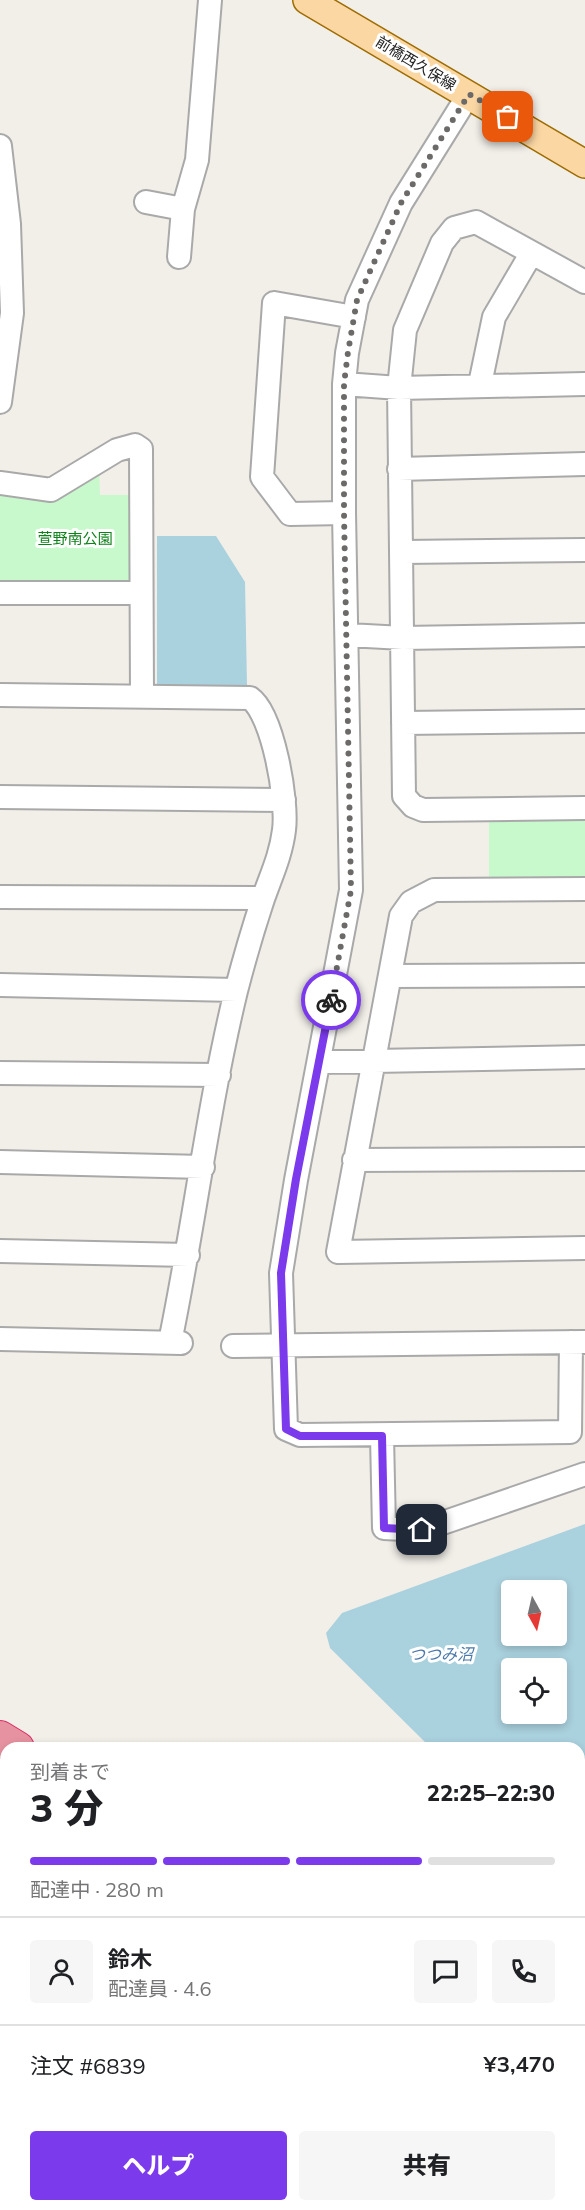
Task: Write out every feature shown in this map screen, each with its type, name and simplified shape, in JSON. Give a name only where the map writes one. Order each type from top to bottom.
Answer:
[{"type":"main road","name":"前橋西久保線","points":[[308,0],[585,164]]},
{"type":"street","points":[[179,257],[183,209],[197,160],[210,0]]},
{"type":"street","points":[[233,1346],[282,1345],[578,1342],[570,1432],[300,1436],[286,1429],[282,1345],[281,1273],[296,1179],[351,890],[344,384],[357,300],[401,203],[469,94]]},
{"type":"street","points":[[0,146],[9,224],[5,278],[12,314],[0,402]]},
{"type":"street","points":[[146,202],[183,209]]},
{"type":"street","points":[[585,282],[476,222],[454,228],[442,243],[405,330],[399,388],[405,796],[412,806],[423,810],[585,808]]},
{"type":"street","points":[[480,384],[494,317],[531,254]]},
{"type":"street","points":[[344,513],[290,514],[262,477],[274,303],[354,317]]},
{"type":"street","points":[[344,384],[399,388],[480,384],[585,384]]},
{"type":"street","points":[[0,483],[51,490],[117,450],[135,445],[141,449],[143,461],[142,696]]},
{"type":"street","points":[[399,469],[585,464]]},
{"type":"street","points":[[403,552],[585,550]]},
{"type":"street","points":[[0,593],[141,593]]},
{"type":"street","points":[[348,635],[403,638],[585,636]]},
{"type":"street","points":[[0,694],[250,698],[259,705],[278,761],[284,800],[282,839],[276,868],[264,898],[237,990],[219,1075],[175,1343],[0,1339]]},
{"type":"street","points":[[403,723],[585,721]]},
{"type":"street","points":[[0,797],[284,800]]},
{"type":"street","points":[[585,889],[434,890],[411,902],[401,916],[338,1252],[585,1248]]},
{"type":"street","points":[[0,897],[264,898]]},
{"type":"street","points":[[390,976],[585,975]]},
{"type":"street","points":[[0,986],[237,990]]},
{"type":"street","points":[[320,1062],[585,1057]]},
{"type":"street","points":[[0,1073],[219,1075]]},
{"type":"street","points":[[354,1160],[585,1159]]},
{"type":"street","points":[[0,1162],[203,1167]]},
{"type":"street","points":[[0,1251],[188,1255]]},
{"type":"street","points":[[382,1436],[384,1528],[422,1530],[585,1474]]},
{"type":"green space","name":"萱野南公園","points":[[99,468],[100,495],[136,495],[137,578],[130,588],[0,588],[0,488],[49,497]]},
{"type":"green space","points":[[489,812],[585,812],[585,884],[489,885]]},
{"type":"water","points":[[157,536],[216,536],[245,582],[247,685],[157,685]]},
{"type":"water","name":"つつみ沼","points":[[585,1524],[585,1742],[425,1742],[330,1648],[326,1633],[342,1613]]},
{"type":"way so far","points":[[331,1000],[351,890],[344,384],[357,300],[401,203],[469,94],[508,117]]},
{"type":"route","points":[[331,1000],[296,1179],[281,1273],[286,1429],[300,1436],[382,1436],[384,1528],[422,1530]]}]
